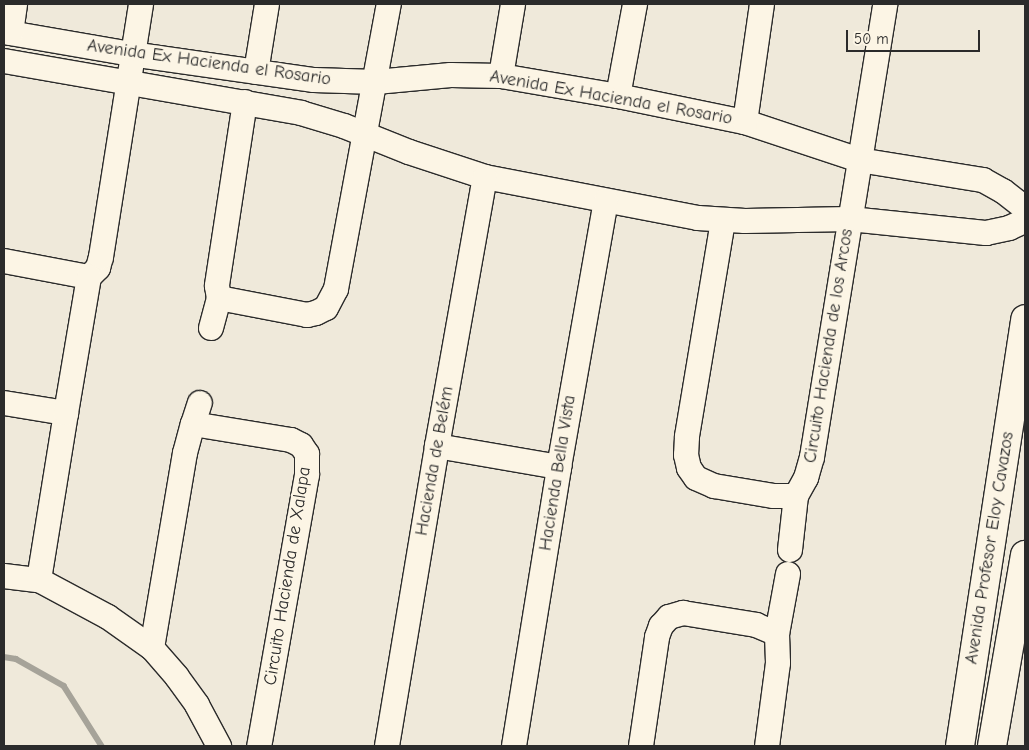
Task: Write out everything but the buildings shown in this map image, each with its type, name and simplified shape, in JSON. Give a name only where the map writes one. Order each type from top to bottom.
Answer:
[{"type":"main road","name":"Avenida Profesor Eloy Cavazos","points":[[960,746],[1025,319]]},
{"type":"main road","name":"Avenida Profesor Eloy Cavazos","points":[[992,746],[1025,554]]},
{"type":"street","points":[[7,32],[15,4]]},
{"type":"street","points":[[40,580],[89,277],[98,268],[102,257],[131,54],[141,4]]},
{"type":"street","points":[[256,72],[267,4]]},
{"type":"street","points":[[219,298],[306,315],[326,308],[336,289],[389,4]]},
{"type":"street","points":[[501,76],[513,4]]},
{"type":"street","points":[[618,96],[635,4]]},
{"type":"street","points":[[745,122],[762,4]]},
{"type":"street","name":"Circuito Hacienda de los Arcos","points":[[796,496],[806,478],[812,457],[885,4]]},
{"type":"street","name":"Avenida Ex Hacienda el Rosario","points":[[7,32],[131,54],[314,80],[376,82],[451,75],[501,76],[618,96],[745,122],[859,160],[983,180],[1003,191],[1025,208]]},
{"type":"street","name":"Avenida Ex Hacienda el Rosario","points":[[4,61],[245,102],[308,115],[344,126],[485,177],[606,201],[723,221],[850,219],[986,233],[1009,228],[1025,221]]},
{"type":"street","points":[[211,328],[219,298],[217,286],[245,102]]},
{"type":"street","name":"Hacienda de Belém","points":[[387,746],[437,446],[485,177]]},
{"type":"street","name":"Hacienda Bella Vista","points":[[514,746],[559,467],[606,201]]},
{"type":"street","points":[[723,221],[687,437],[686,455],[689,468],[696,478],[714,486],[774,496],[796,496],[790,550]]},
{"type":"street","points":[[4,261],[89,277]]},
{"type":"street","points":[[4,403],[66,413]]},
{"type":"street","name":"Circuito Hacienda de Xalapa","points":[[152,648],[185,453],[196,414],[291,440],[301,446],[307,454],[307,475],[259,746]]},
{"type":"street","points":[[437,446],[559,467]]},
{"type":"street","points":[[767,746],[778,663],[777,634],[788,574]]},
{"type":"street","points":[[4,576],[40,580],[108,617],[152,648],[177,677],[197,705],[219,746]]},
{"type":"street","points":[[641,746],[657,637],[661,626],[669,617],[683,613],[756,625],[777,634]]},
{"type":"waterway","points":[[4,657],[16,659],[64,686],[102,746]]}]
